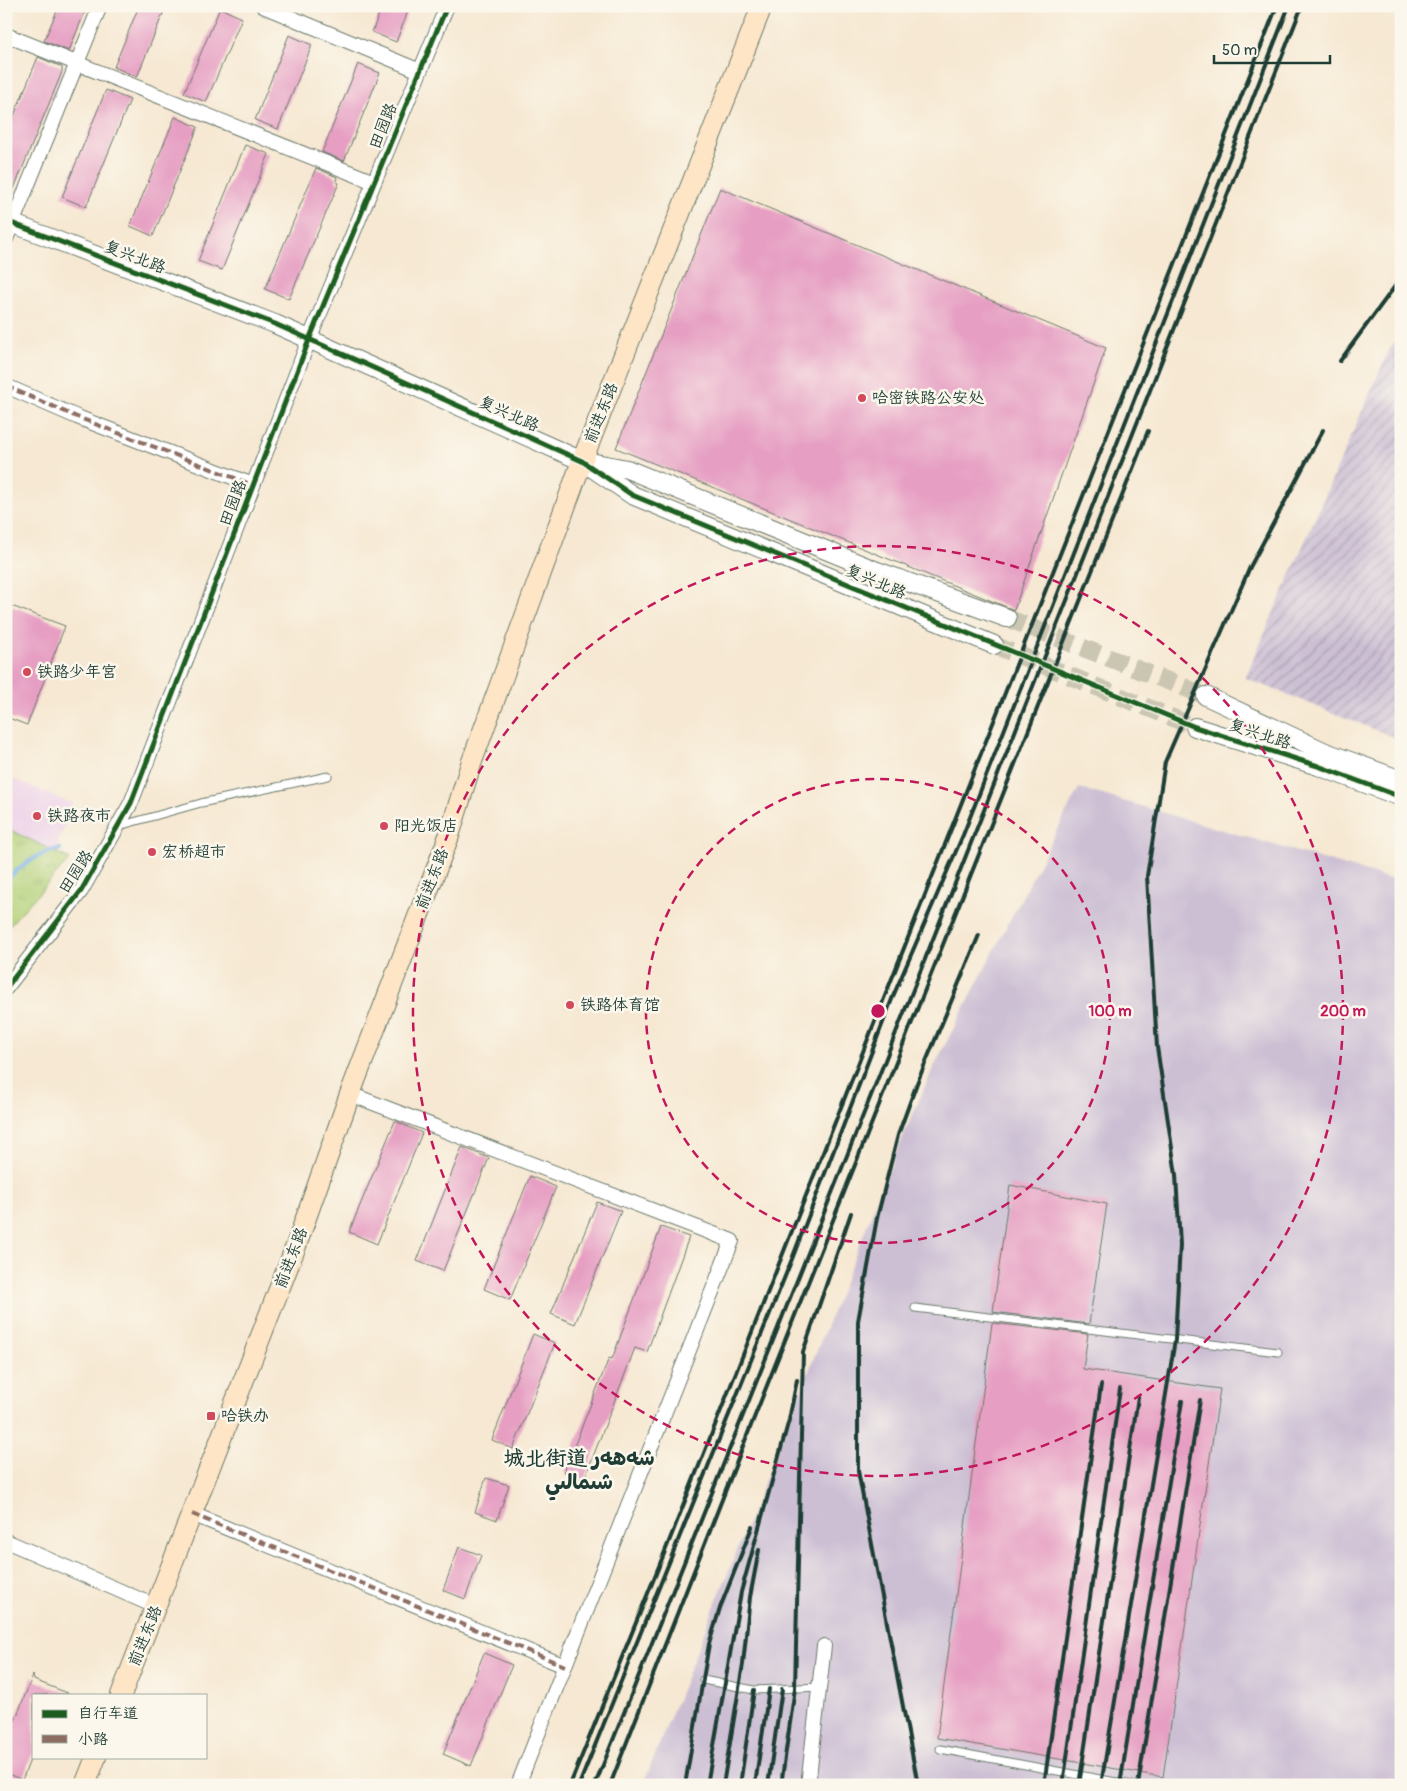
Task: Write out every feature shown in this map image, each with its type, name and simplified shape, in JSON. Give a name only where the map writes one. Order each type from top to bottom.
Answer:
[{"type":"main road","name":"前进东路","points":[[122,1694],[296,1246],[350,1094],[449,836],[471,764],[582,460],[762,6]]},
{"type":"main road","points":[[85,1785],[96,1758]]},
{"type":"street","points":[[8,228],[100,6]]},
{"type":"street","points":[[263,6],[420,71]]},
{"type":"street","name":"田园路","points":[[6,988],[81,892],[119,826],[134,794],[309,340],[446,6]]},
{"type":"street","points":[[6,35],[374,182]]},
{"type":"street","name":"复兴北路","points":[[8,228],[275,324],[582,460],[632,495],[994,645]]},
{"type":"street","points":[[6,386],[77,417],[253,485]]},
{"type":"street","points":[[582,460],[626,469],[877,571],[1007,618]]},
{"type":"street","points":[[1206,696],[1323,751],[1401,780]]},
{"type":"street","name":"复兴北路","points":[[1195,727],[1318,766],[1401,797]]},
{"type":"street","points":[[350,1094],[732,1241],[518,1785]]},
{"type":"street","points":[[192,1514],[565,1666]]},
{"type":"street","points":[[6,1541],[157,1607]]},
{"type":"street","points":[[808,1785],[824,1646]]},
{"type":"lane","points":[[119,826],[201,802],[328,776]]},
{"type":"lane","points":[[915,1308],[1278,1352]]},
{"type":"lane","points":[[703,1680],[754,1690],[820,1687]]},
{"type":"lane","points":[[940,1749],[1132,1785]]},
{"type":"shaded area","points":[[1401,333],[1401,740],[1245,678],[1388,352]]},
{"type":"shaded area","name":"铁路夜市","points":[[6,776],[73,804],[54,852],[6,828]]},
{"type":"shaded area","points":[[1079,788],[1401,882],[1401,1785],[643,1785],[898,1148],[934,1066]]},
{"type":"green space","points":[[6,828],[70,859],[6,929]]},
{"type":"building","points":[[59,6],[87,6],[69,51],[44,41]]},
{"type":"building","points":[[139,6],[166,6],[137,77],[114,67]]},
{"type":"building","points":[[382,6],[410,6],[396,42],[372,32]]},
{"type":"building","points":[[220,8],[242,18],[206,102],[184,93]]},
{"type":"building","points":[[289,35],[312,45],[278,129],[255,120]]},
{"type":"building","points":[[38,57],[62,67],[62,72],[6,208],[6,135]]},
{"type":"building","points":[[358,64],[380,73],[344,161],[322,152]]},
{"type":"building","points":[[106,90],[130,100],[86,207],[62,197]]},
{"type":"building","points":[[175,117],[198,127],[153,236],[130,226]]},
{"type":"building","points":[[245,145],[269,154],[222,270],[198,261]]},
{"type":"building","points":[[316,168],[337,177],[336,182],[339,183],[289,299],[265,289]]},
{"type":"building","name":"哈密铁路公安处","points":[[720,188],[1106,348],[1014,610],[616,448]]},
{"type":"building","name":"铁路少年宫","points":[[6,604],[65,626],[27,725],[6,717]]},
{"type":"building","points":[[395,1121],[422,1133],[377,1244],[349,1232]]},
{"type":"building","points":[[462,1147],[489,1158],[443,1271],[417,1261]]},
{"type":"building","points":[[530,1176],[556,1187],[510,1300],[484,1289]]},
{"type":"building","points":[[1010,1185],[1107,1204],[1089,1324],[993,1312]]},
{"type":"building","points":[[597,1202],[621,1211],[575,1324],[551,1314]]},
{"type":"building","points":[[661,1227],[689,1237],[647,1352],[635,1348],[584,1480],[564,1472],[609,1358],[612,1359]]},
{"type":"building","points":[[992,1323],[1088,1334],[1083,1369],[1220,1389],[1163,1777],[937,1738]]},
{"type":"building","points":[[533,1334],[555,1343],[513,1449],[492,1440]]},
{"type":"building","points":[[486,1478],[509,1485],[497,1520],[475,1512]]},
{"type":"building","points":[[459,1547],[481,1555],[465,1599],[443,1590]]},
{"type":"building","points":[[484,1653],[512,1665],[471,1766],[443,1754]]},
{"type":"building","points":[[33,1675],[34,1680],[70,1694],[32,1694],[32,1755],[22,1780],[6,1773],[6,1743]]},
{"type":"waterway","points":[[6,894],[9,877],[39,856],[60,849]]},
{"type":"tunnel","points":[[1007,618],[1206,696]]},
{"type":"tunnel","points":[[994,645],[1195,727]]},
{"type":"railway","points":[[570,1785],[668,1544],[1277,6]]},
{"type":"railway","points":[[579,1785],[792,1259],[894,994],[963,835],[1289,6]]},
{"type":"railway","points":[[595,1785],[882,1068],[1302,6]]},
{"type":"railway","points":[[1340,361],[1401,278]]},
{"type":"railway","points":[[1101,1785],[1175,1340],[1180,1245],[1176,1175],[1157,1047],[1147,876],[1165,762],[1250,567],[1323,430]]},
{"type":"railway","points":[[610,1785],[752,1423],[1148,431]]},
{"type":"railway","points":[[918,1785],[858,1471],[858,1321],[877,1218],[898,1135],[917,1083],[979,935]]},
{"type":"railway","points":[[781,1785],[795,1688],[803,1352],[851,1213]]},
{"type":"railway","points":[[707,1785],[741,1592],[789,1420],[797,1380]]},
{"type":"railway","points":[[1044,1785],[1101,1385]]},
{"type":"railway","points":[[1063,1785],[1120,1389]]},
{"type":"railway","points":[[1079,1785],[1138,1397]]},
{"type":"railway","points":[[1138,1785],[1200,1400]]},
{"type":"railway","points":[[1120,1785],[1182,1401]]},
{"type":"railway","points":[[685,1785],[709,1644],[720,1608],[752,1527]]},
{"type":"railway","points":[[723,1785],[743,1664],[750,1597],[759,1550]]},
{"type":"railway","points":[[755,1785],[769,1689]]},
{"type":"railway","points":[[768,1785],[782,1689]]},
{"type":"railway","points":[[740,1785],[754,1690]]},
{"type":"marked path","points":[[6,386],[77,417],[253,485]]},
{"type":"marked path","points":[[192,1514],[565,1666]]},
{"type":"cycle path","points":[[6,988],[81,891],[131,803],[309,340],[447,6]]},
{"type":"cycle path","points":[[6,221],[275,324],[582,461],[632,495],[1195,727],[1318,766],[1401,797]]},
{"type":"place","name":"哈密铁路公安处","points":[[862,398]]},
{"type":"place","name":"铁路少年宫","points":[[27,672]]},
{"type":"place","name":"铁路夜市","points":[[37,816]]},
{"type":"place","name":"阳光饭店","points":[[384,826]]},
{"type":"place","name":"宏桥超市","points":[[152,852]]},
{"type":"place","name":"铁路体育馆","points":[[570,1005]]},
{"type":"place","name":"哈铁办","points":[[211,1416]]},
{"type":"district","name":"城北街道 شەھەر شىمالىي","points":[[579,1470]]}]
